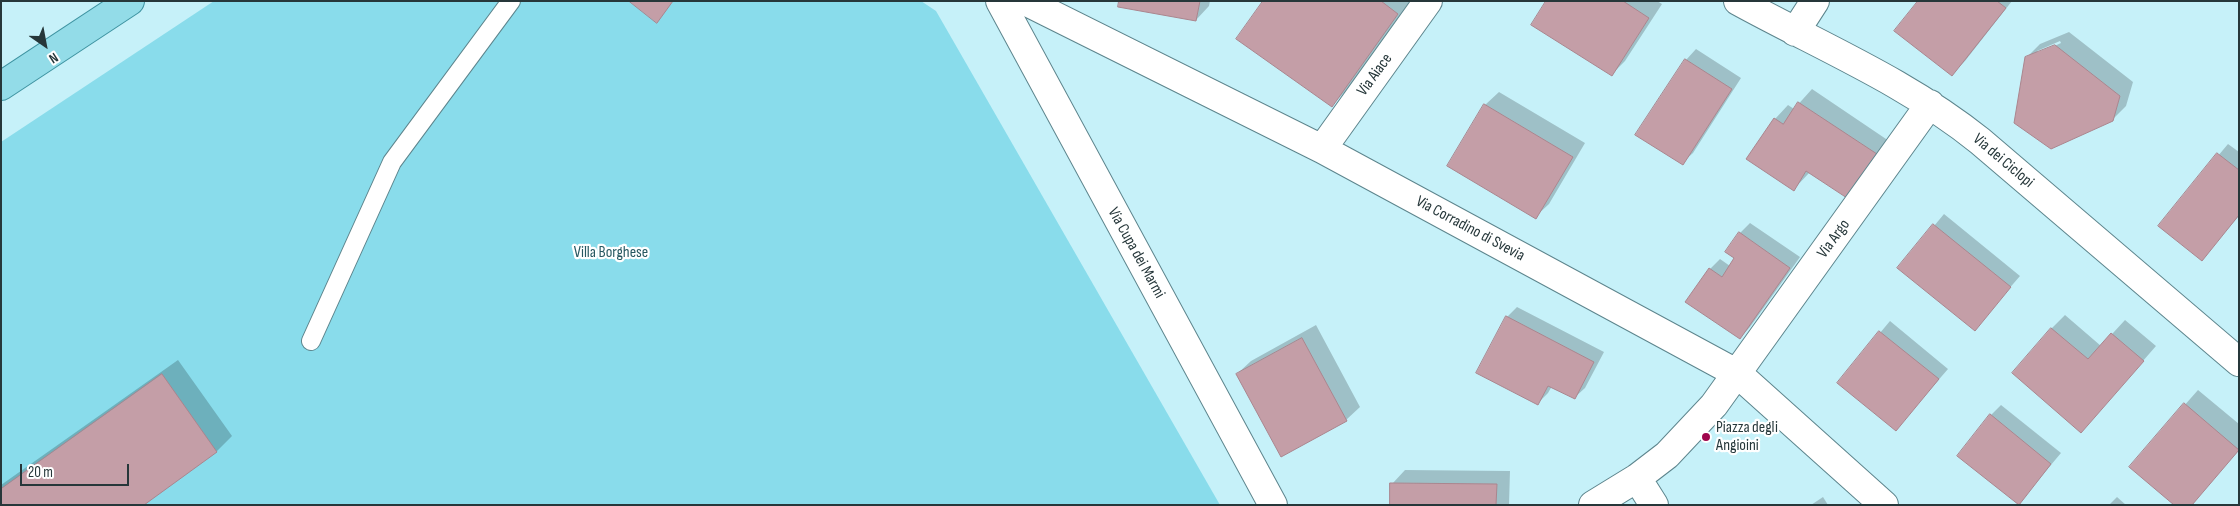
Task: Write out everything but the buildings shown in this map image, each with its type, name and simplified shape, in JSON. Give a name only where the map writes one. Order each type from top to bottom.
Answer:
[{"type":"main road","points":[[1,86],[130,1]]},
{"type":"street","name":"Via Cupa dei Marmi","points":[[1000,1],[1273,505]]},
{"type":"street","name":"Via Corradino di Svevia","points":[[1025,1],[1322,149],[1738,374],[1884,505]]},
{"type":"street","name":"Via Aiace","points":[[1322,149],[1428,1]]},
{"type":"street","name":"Via dei Ciclopi","points":[[1738,1],[1878,74],[1930,104],[1980,141],[2239,362]]},
{"type":"street","points":[[1795,32],[1815,1]]},
{"type":"street","name":"Via Argo","points":[[1738,374],[1930,104]]},
{"type":"street","points":[[1593,505],[1637,478],[1667,455],[1690,432],[1738,374]]},
{"type":"street","points":[[1637,478],[1654,505]]},
{"type":"lane","points":[[311,341],[392,162],[511,1]]},
{"type":"green space","name":"Villa Borghese","points":[[214,1],[921,1],[936,11],[1220,505],[1,505],[1,142]]},
{"type":"place","name":"Piazza degli Angioini","points":[[1706,437]]}]
